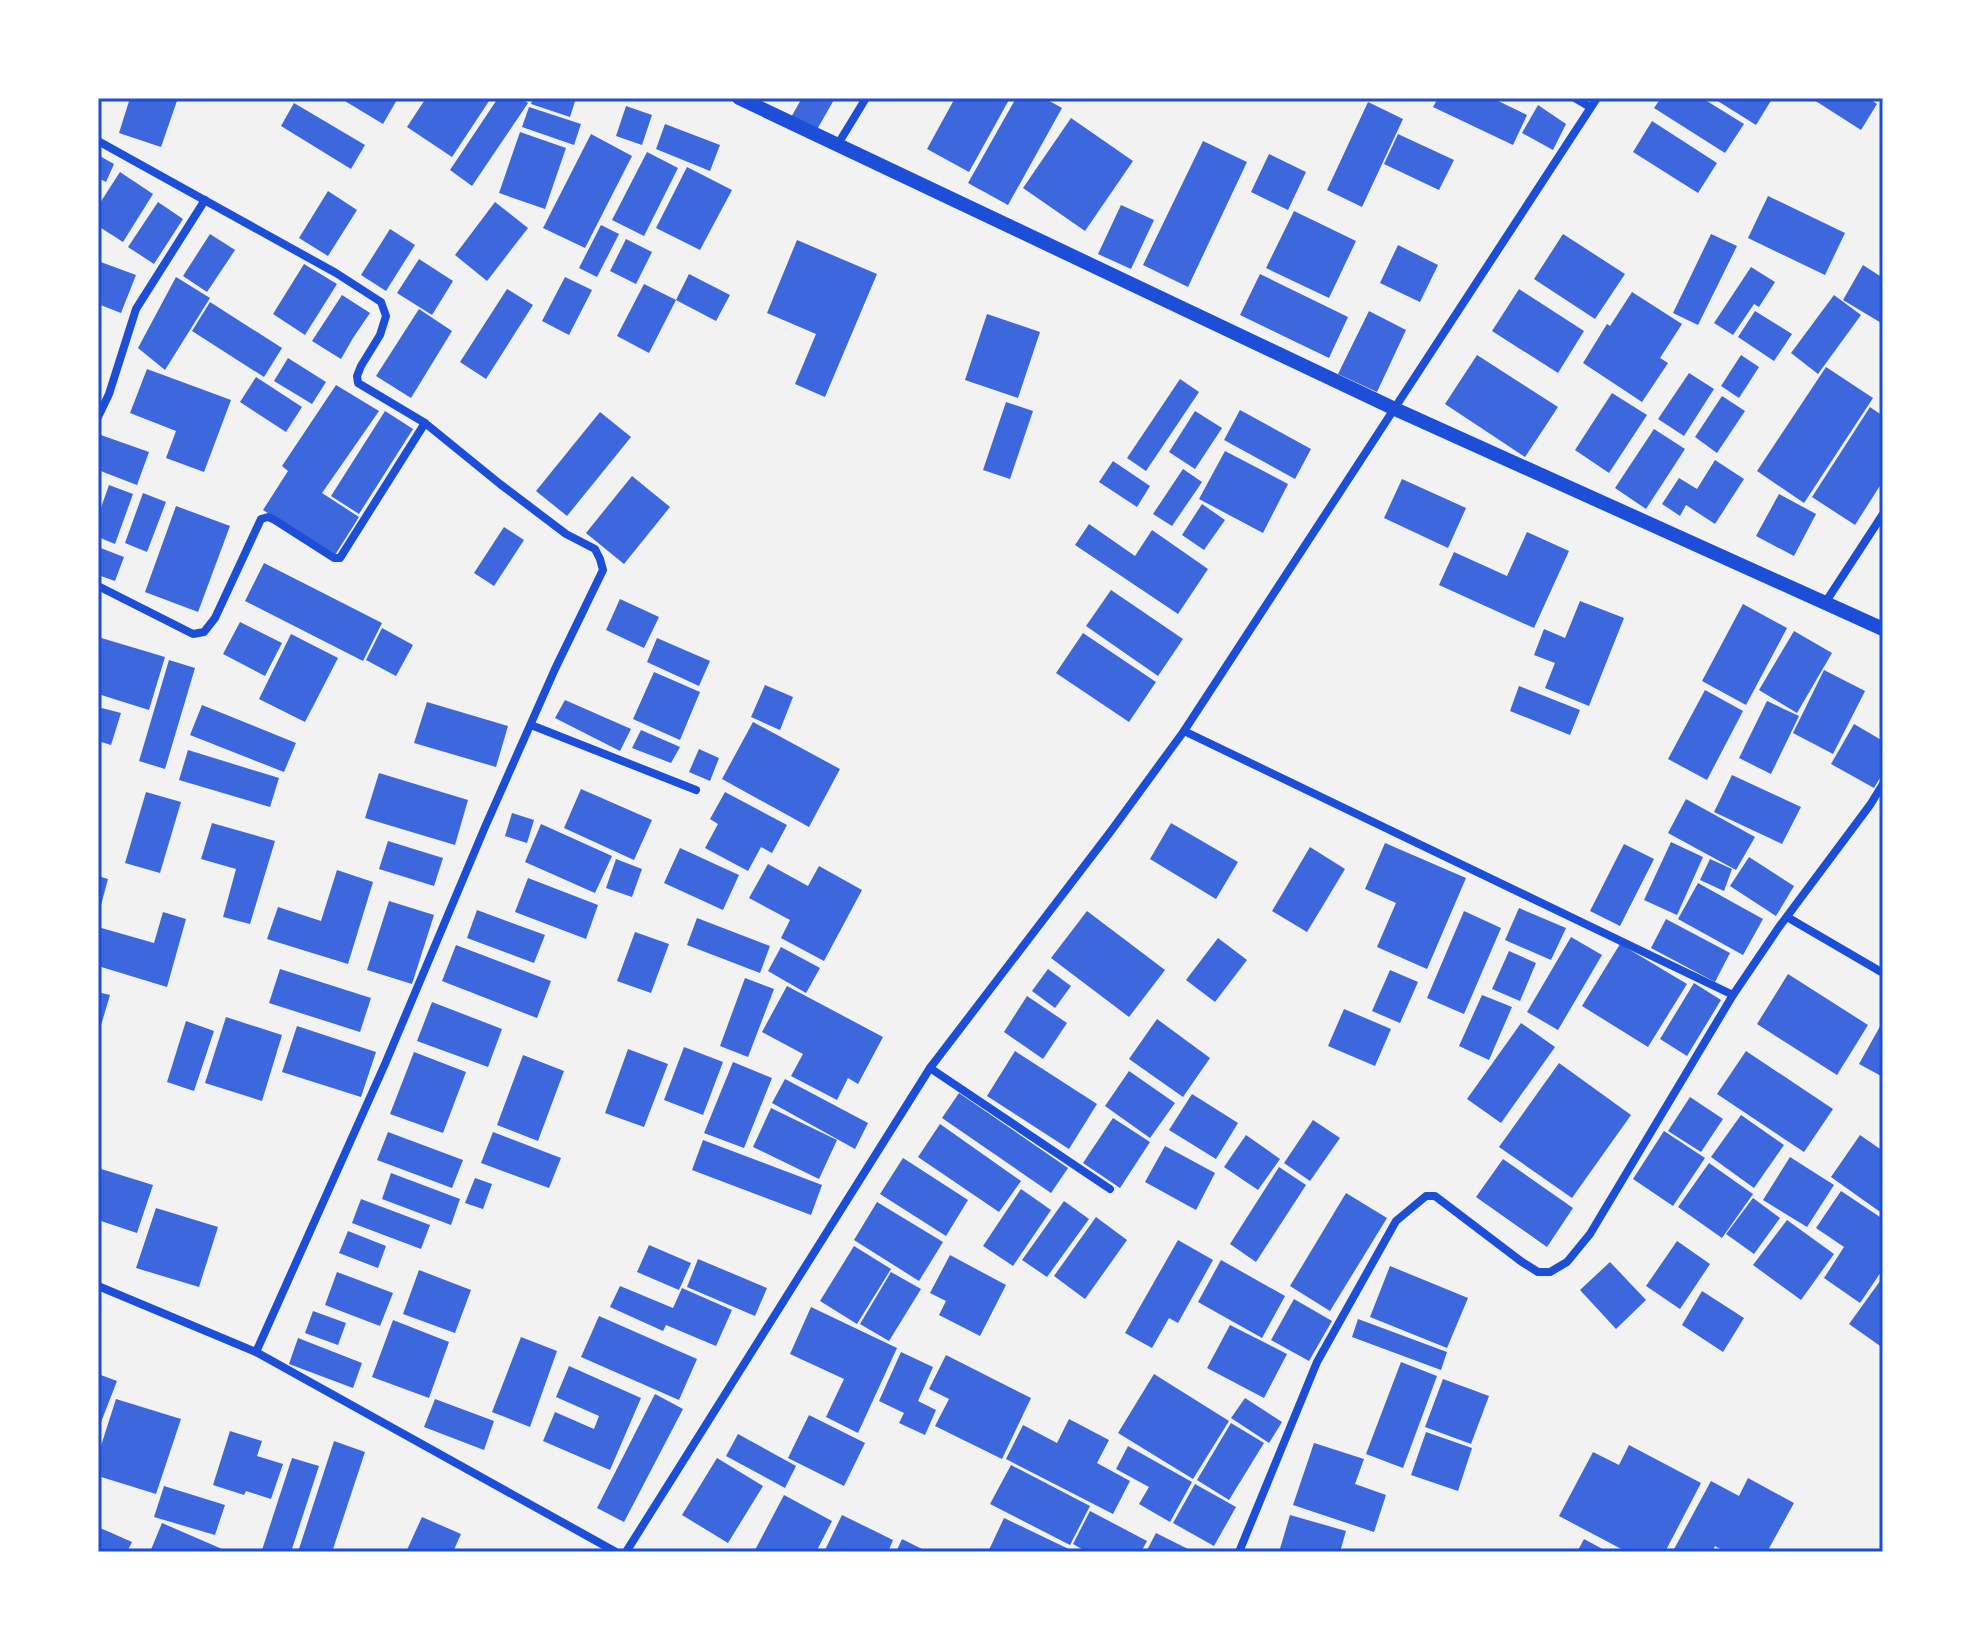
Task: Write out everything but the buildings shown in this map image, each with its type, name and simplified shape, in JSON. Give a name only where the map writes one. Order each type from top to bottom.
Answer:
[{"type":"street","points":[[739,98],[1395,409],[1883,629]]},
{"type":"street","points":[[838,144],[866,98]]},
{"type":"street","points":[[1575,98],[1590,107]]},
{"type":"street","points":[[626,1552],[930,1068],[1184,731],[1597,98]]},
{"type":"street","points":[[98,141],[336,273],[381,302],[386,316],[380,335],[361,366],[358,383],[425,423],[566,534],[595,549],[603,570],[555,669],[385,1064],[256,1352]]},
{"type":"street","points":[[98,417],[109,394],[136,309],[205,200]]},
{"type":"street","points":[[98,586],[193,634],[204,632],[215,618],[261,519],[273,519],[334,558],[340,558],[425,423]]},
{"type":"street","points":[[1825,603],[1883,514]]},
{"type":"street","points":[[531,725],[696,790]]},
{"type":"street","points":[[1184,731],[1733,995]]},
{"type":"street","points":[[1239,1552],[1317,1362],[1396,1221],[1426,1196],[1435,1196],[1538,1272],[1550,1272],[1567,1262],[1590,1234],[1733,995],[1883,784]]},
{"type":"street","points":[[1787,917],[1883,973]]},
{"type":"street","points":[[930,1068],[1110,1189]]},
{"type":"street","points":[[98,1286],[256,1352],[616,1552]]}]
